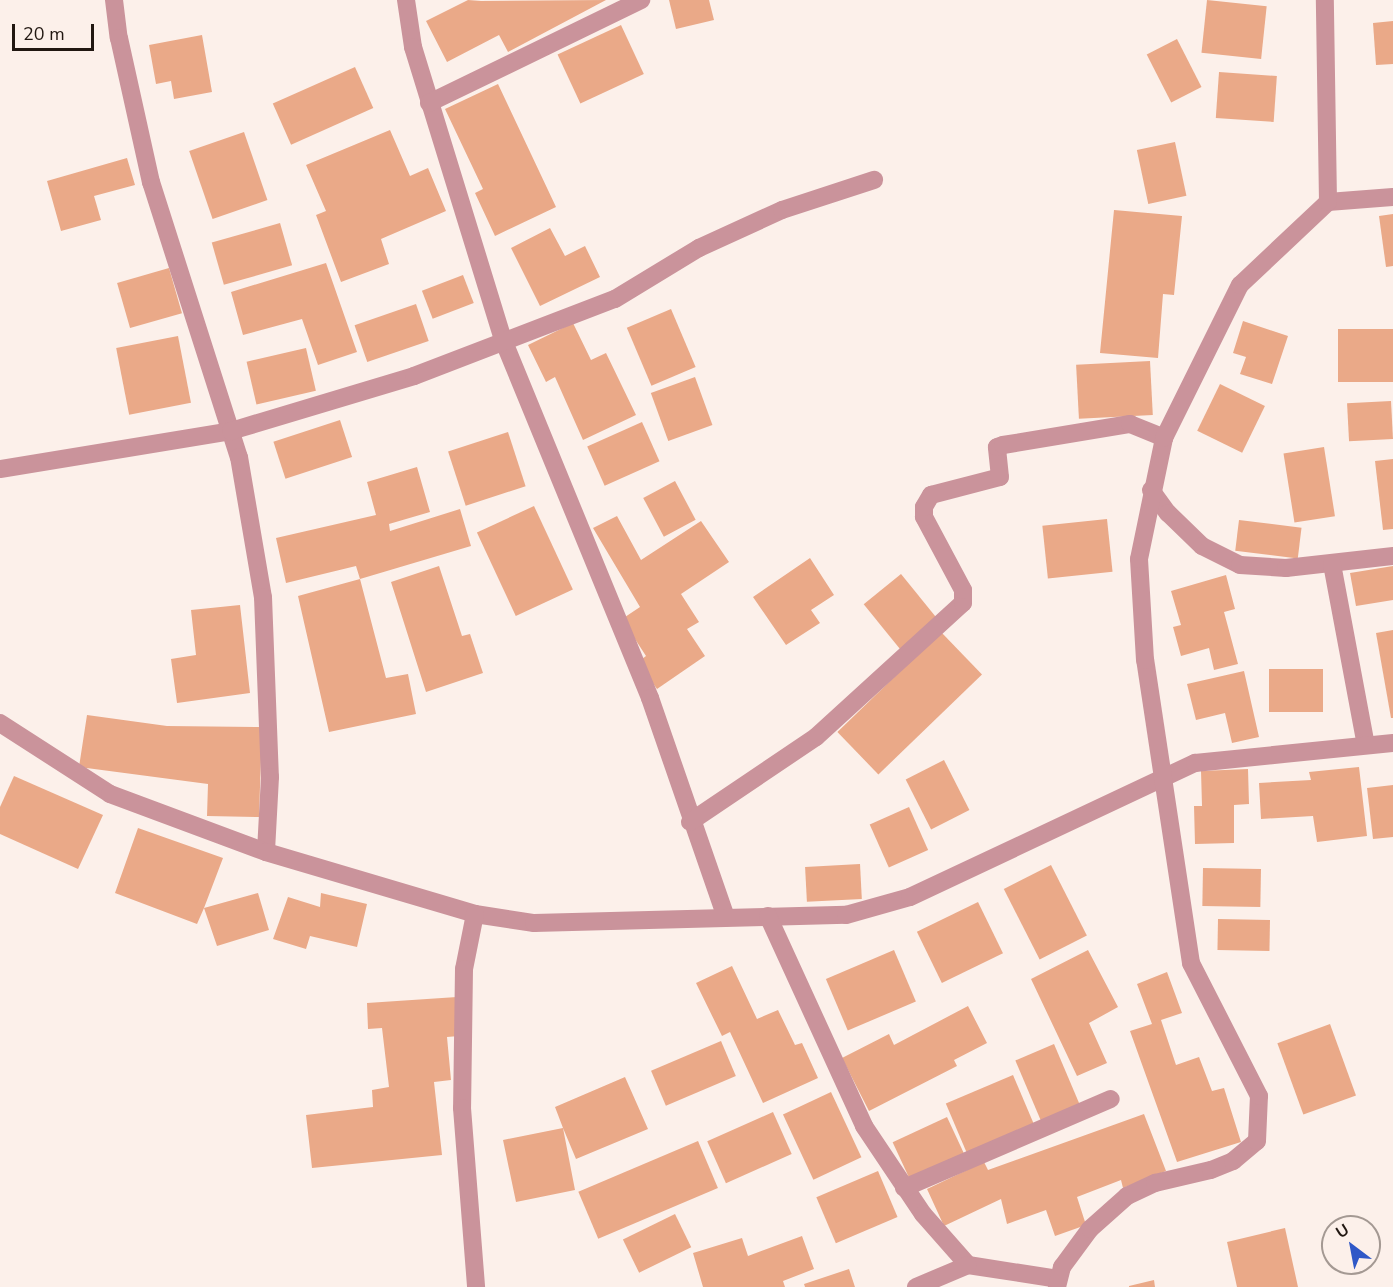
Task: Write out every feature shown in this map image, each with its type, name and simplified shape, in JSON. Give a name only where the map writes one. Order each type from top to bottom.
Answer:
[{"type":"street","points":[[114,0],[119,38],[151,182],[231,431],[263,597],[270,777],[266,852]]},
{"type":"street","points":[[406,0],[413,47],[429,103],[504,342],[650,698],[690,822],[726,917]]},
{"type":"street","points":[[429,103],[641,0]]},
{"type":"street","points":[[1325,0],[1328,202]]},
{"type":"street","points":[[0,469],[231,431],[414,376],[615,299],[699,248],[782,210],[874,180]]},
{"type":"street","points":[[916,1287],[968,1265],[1058,1283],[1062,1267],[1090,1229],[1127,1196],[1155,1183],[1211,1170],[1233,1161],[1257,1141],[1259,1096],[1191,963],[1162,779],[1139,593],[1139,559],[1151,490],[1164,438],[1240,285],[1328,202],[1393,197]]},
{"type":"street","points":[[690,822],[816,737],[963,603],[963,590],[924,517],[924,507],[931,495],[1000,477],[997,447],[1003,445],[1130,424],[1164,438]]},
{"type":"street","points":[[1151,490],[1168,513],[1202,546],[1240,565],[1286,568],[1393,556]]},
{"type":"street","points":[[1332,564],[1366,745]]},
{"type":"street","points":[[0,723],[110,794],[266,852],[475,914],[534,922],[846,915],[910,897],[1195,764],[1220,759],[1393,743]]},
{"type":"street","points":[[475,914],[464,969],[462,1108],[476,1287]]},
{"type":"street","points":[[768,916],[864,1126],[904,1188],[968,1265]]},
{"type":"street","points":[[904,1188],[1111,1099]]},
{"type":"building","points":[[468,0],[606,0],[508,52],[499,35],[447,62],[426,21]]},
{"type":"building","points":[[669,0],[709,0],[714,20],[676,29]]},
{"type":"building","points":[[1207,0],[1267,6],[1261,59],[1201,53]]},
{"type":"building","points":[[1393,21],[1393,64],[1376,65],[1373,23]]},
{"type":"building","points":[[621,25],[644,74],[580,104],[558,55]]},
{"type":"building","points":[[202,35],[212,92],[174,99],[171,81],[156,84],[149,45]]},
{"type":"building","points":[[1177,39],[1202,87],[1171,103],[1147,54]]},
{"type":"building","points":[[355,67],[373,108],[291,145],[273,104]]},
{"type":"building","points":[[1219,72],[1277,76],[1274,122],[1216,118]]},
{"type":"building","points":[[498,84],[556,207],[495,236],[475,193],[483,189],[445,109]]},
{"type":"building","points":[[390,130],[410,176],[428,168],[446,211],[381,239],[389,264],[341,282],[316,215],[326,211],[306,165]]},
{"type":"building","points":[[244,132],[267,200],[213,219],[189,151]]},
{"type":"building","points":[[1175,142],[1186,196],[1148,204],[1137,150]]},
{"type":"building","points":[[127,158],[135,185],[94,196],[101,220],[61,231],[47,181]]},
{"type":"building","points":[[1114,210],[1182,216],[1174,295],[1163,294],[1158,358],[1100,353]]},
{"type":"building","points":[[1393,214],[1393,266],[1386,267],[1379,216]]},
{"type":"building","points":[[280,223],[292,265],[224,285],[212,243]]},
{"type":"building","points":[[550,228],[565,256],[585,246],[600,277],[540,306],[511,248]]},
{"type":"building","points":[[326,263],[357,352],[318,365],[302,319],[243,335],[231,292]]},
{"type":"building","points":[[169,268],[182,313],[130,328],[117,283]]},
{"type":"building","points":[[463,275],[474,303],[433,319],[422,291]]},
{"type":"building","points":[[416,304],[429,341],[367,362],[355,325]]},
{"type":"building","points":[[671,309],[696,367],[651,386],[627,328]]},
{"type":"building","points":[[1243,321],[1288,336],[1272,384],[1240,374],[1246,357],[1233,353]]},
{"type":"building","points":[[573,323],[591,360],[606,353],[636,415],[583,440],[555,377],[546,382],[528,345]]},
{"type":"building","points":[[1338,329],[1393,329],[1393,382],[1338,382]]},
{"type":"building","points":[[178,336],[191,403],[129,415],[116,348]]},
{"type":"building","points":[[306,348],[316,391],[256,405],[247,362]]},
{"type":"building","points":[[1150,361],[1153,415],[1079,419],[1076,365]]},
{"type":"building","points":[[695,377],[712,425],[668,441],[651,393]]},
{"type":"building","points":[[1220,384],[1265,406],[1242,453],[1197,431]]},
{"type":"building","points":[[1391,401],[1393,439],[1349,441],[1347,403]]},
{"type":"building","points":[[340,420],[352,457],[285,479],[273,442]]},
{"type":"building","points":[[642,422],[659,461],[605,486],[587,446]]},
{"type":"building","points":[[508,432],[526,486],[466,506],[448,451]]},
{"type":"building","points":[[1324,447],[1335,516],[1294,523],[1284,453]]},
{"type":"building","points":[[1393,459],[1393,529],[1383,530],[1375,461]]},
{"type":"building","points":[[417,467],[430,512],[389,524],[390,531],[460,509],[471,546],[360,579],[356,566],[286,583],[276,538],[376,515],[367,482]]},
{"type":"building","points":[[675,481],[696,520],[664,537],[643,498]]},
{"type":"building","points":[[534,506],[573,589],[516,616],[477,533]]},
{"type":"building","points":[[617,516],[641,560],[701,521],[729,562],[681,594],[699,622],[687,629],[705,656],[657,689],[638,662],[646,656],[622,619],[640,607],[593,528]]},
{"type":"building","points":[[1107,519],[1113,572],[1048,579],[1042,526]]},
{"type":"building","points":[[1239,520],[1302,528],[1298,558],[1235,551]]},
{"type":"building","points":[[810,558],[834,595],[811,610],[820,623],[786,645],[753,597]]},
{"type":"building","points":[[439,566],[462,636],[470,634],[483,673],[426,692],[391,582]]},
{"type":"building","points":[[1393,566],[1393,600],[1356,606],[1350,573]]},
{"type":"building","points":[[901,574],[938,619],[900,649],[864,604]]},
{"type":"building","points":[[1226,575],[1235,609],[1224,612],[1238,664],[1214,670],[1209,648],[1181,656],[1173,627],[1181,625],[1171,591]]},
{"type":"building","points":[[360,579],[386,678],[408,674],[416,714],[329,732],[298,596]]},
{"type":"building","points":[[240,605],[250,693],[177,703],[171,659],[196,655],[191,610]]},
{"type":"building","points":[[1393,630],[1393,718],[1391,718],[1376,633]]},
{"type":"building","points":[[941,632],[982,674],[878,774],[837,732]]},
{"type":"building","points":[[1269,669],[1323,669],[1323,712],[1269,712]]},
{"type":"building","points":[[1244,671],[1259,737],[1232,743],[1225,713],[1196,720],[1187,684]]},
{"type":"building","points":[[87,715],[167,726],[262,727],[259,817],[207,816],[208,784],[79,767]]},
{"type":"building","points":[[944,760],[969,810],[931,829],[906,780]]},
{"type":"building","points":[[1359,767],[1367,836],[1317,842],[1313,816],[1261,819],[1259,783],[1311,780],[1309,772]]},
{"type":"building","points":[[1248,769],[1249,804],[1234,805],[1234,843],[1195,844],[1194,806],[1202,806],[1201,771]]},
{"type":"building","points":[[14,776],[103,815],[78,869],[0,834],[0,807]]},
{"type":"building","points":[[1393,785],[1393,837],[1373,839],[1367,788]]},
{"type":"building","points":[[909,807],[928,850],[889,867],[870,824]]},
{"type":"building","points":[[138,828],[223,858],[197,924],[115,893]]},
{"type":"building","points":[[860,864],[862,899],[807,902],[805,867]]},
{"type":"building","points":[[1051,865],[1087,935],[1040,959],[1004,889]]},
{"type":"building","points":[[1203,868],[1261,869],[1260,907],[1202,906]]},
{"type":"building","points":[[258,893],[269,930],[217,946],[204,908]]},
{"type":"building","points":[[321,893],[367,904],[357,947],[310,936],[306,949],[273,939],[288,897],[320,907]]},
{"type":"building","points":[[978,902],[1003,953],[942,983],[917,932]]},
{"type":"building","points":[[1218,919],[1270,920],[1269,951],[1217,950]]},
{"type":"building","points":[[894,950],[916,1002],[848,1030],[826,979]]},
{"type":"building","points":[[1088,950],[1118,1007],[1089,1023],[1107,1063],[1077,1076],[1031,979]]},
{"type":"building","points":[[732,966],[757,1019],[778,1010],[795,1045],[802,1043],[818,1078],[763,1103],[730,1032],[722,1036],[696,983]]},
{"type":"building","points":[[1167,972],[1182,1013],[1161,1020],[1176,1065],[1199,1057],[1212,1091],[1224,1088],[1241,1142],[1177,1162],[1130,1031],[1152,1024],[1137,984]]},
{"type":"building","points":[[457,997],[459,1036],[447,1037],[451,1080],[434,1082],[442,1155],[312,1168],[306,1115],[373,1107],[372,1090],[389,1087],[382,1028],[368,1029],[367,1003]]},
{"type":"building","points":[[968,1006],[987,1043],[954,1060],[957,1066],[869,1111],[842,1058],[889,1034],[894,1045]]},
{"type":"building","points":[[1330,1024],[1356,1095],[1303,1115],[1277,1043]]},
{"type":"building","points":[[721,1041],[736,1076],[666,1106],[651,1071]]},
{"type":"building","points":[[1054,1044],[1080,1105],[1041,1121],[1015,1060]]},
{"type":"building","points":[[1013,1075],[1034,1124],[967,1152],[946,1104]]},
{"type":"building","points":[[625,1077],[648,1129],[576,1159],[555,1107]]},
{"type":"building","points":[[831,1092],[861,1157],[813,1180],[783,1114]]},
{"type":"building","points":[[773,1112],[792,1154],[726,1183],[707,1141]]},
{"type":"building","points":[[1144,1114],[1166,1171],[1123,1188],[1121,1180],[1077,1197],[1086,1225],[1055,1236],[1046,1210],[1007,1224],[1001,1199],[944,1226],[927,1189],[984,1162],[988,1170]]},
{"type":"building","points":[[947,1117],[964,1154],[910,1180],[893,1142]]},
{"type":"building","points":[[563,1128],[575,1190],[516,1202],[503,1140]]},
{"type":"building","points":[[698,1141],[718,1188],[598,1239],[578,1192]]},
{"type":"building","points":[[878,1171],[898,1217],[836,1243],[816,1197]]},
{"type":"building","points":[[675,1214],[691,1247],[639,1273],[623,1239]]},
{"type":"building","points":[[1285,1228],[1298,1287],[1237,1287],[1227,1242]]},
{"type":"building","points":[[802,1236],[814,1269],[783,1281],[785,1287],[703,1287],[693,1253],[742,1238],[748,1256]]},
{"type":"building","points":[[849,1269],[855,1287],[805,1287],[804,1284]]},
{"type":"building","points":[[1154,1280],[1155,1287],[1129,1287],[1129,1286]]}]
